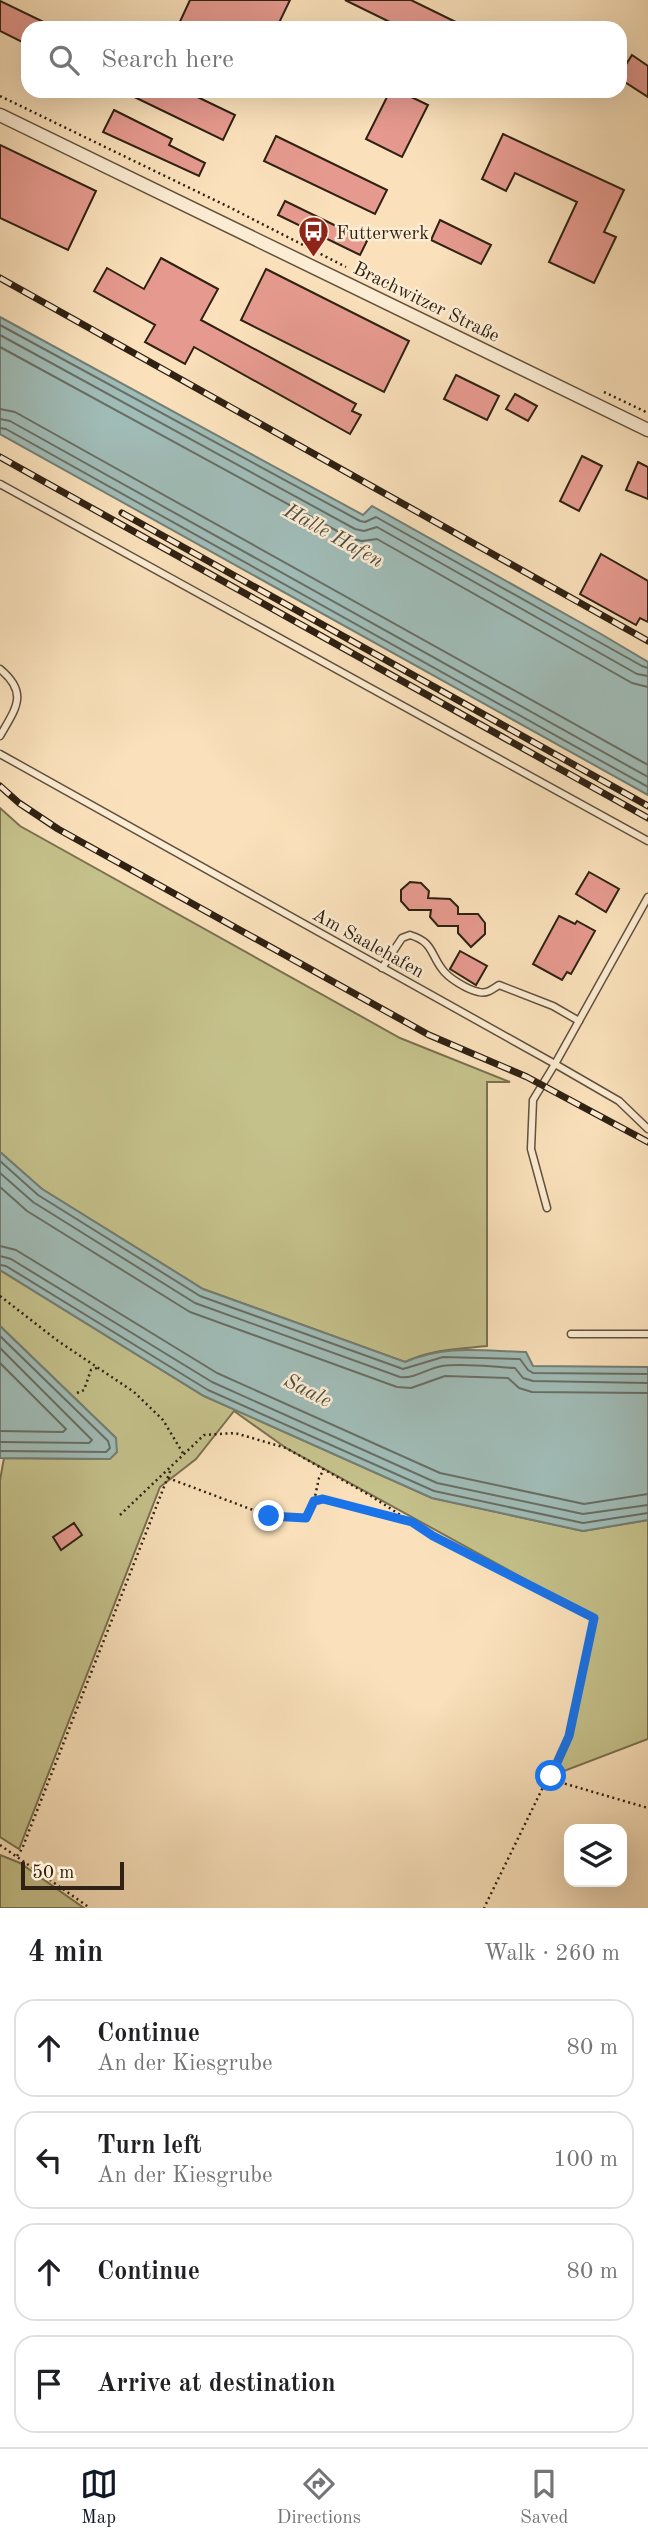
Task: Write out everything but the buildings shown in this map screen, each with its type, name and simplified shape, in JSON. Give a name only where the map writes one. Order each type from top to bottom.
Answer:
[{"type":"street","name":"Brachwitzer Straße","points":[[0,115],[648,430]]},
{"type":"lane","points":[[0,484],[648,841]]},
{"type":"lane","points":[[0,669],[14,682],[18,695],[15,710],[0,736]]},
{"type":"lane","name":"Am Saalehafen","points":[[0,754],[619,1101],[648,1129]]},
{"type":"lane","points":[[547,1208],[531,1149],[533,1100],[648,897]]},
{"type":"lane","points":[[640,912],[648,916]]},
{"type":"lane","points":[[382,968],[402,938],[410,935],[422,938],[434,952],[442,970],[461,984],[480,993],[489,992],[499,985],[553,1006],[579,1021]]},
{"type":"lane","points":[[571,1334],[648,1334]]},
{"type":"path","points":[[0,96],[353,271]]},
{"type":"path","points":[[600,391],[648,413]]},
{"type":"path","points":[[0,1296],[58,1341],[134,1392],[163,1420],[184,1455]]},
{"type":"path","points":[[77,1393],[83,1390],[91,1370],[99,1367]]},
{"type":"path","points":[[120,1515],[204,1435],[235,1433],[286,1448],[433,1536],[594,1618],[569,1736],[484,1908]]},
{"type":"path","points":[[17,1856],[173,1466]]},
{"type":"path","points":[[168,1478],[269,1516],[306,1518],[324,1469]]},
{"type":"path","points":[[314,1501],[323,1499],[412,1522]]},
{"type":"path","points":[[549,1779],[648,1808]]},
{"type":"path","points":[[0,1845],[90,1908]]},
{"type":"shaded area","points":[[0,808],[20,826],[400,1038],[510,1082],[487,1082],[487,1346],[435,1352],[405,1362],[203,1289],[42,1189],[0,1152]]},
{"type":"shaded area","points":[[0,1270],[204,1396],[432,1498],[583,1531],[648,1520],[648,1739],[551,1776],[569,1736],[594,1617],[286,1448],[234,1411],[196,1459],[160,1487],[19,1849],[0,1837],[0,1480],[4,1458],[109,1459],[116,1438],[0,1326]]},
{"type":"shaded area","points":[[0,1855],[20,1863],[84,1908],[0,1908]]},
{"type":"water","name":"Halle Hafen","points":[[0,317],[363,515],[372,506],[648,662],[648,795],[0,434]]},
{"type":"water","name":"Saale","points":[[0,1152],[42,1189],[203,1289],[405,1362],[435,1353],[479,1350],[526,1352],[533,1366],[648,1367],[648,1520],[583,1531],[432,1498],[204,1396],[0,1270]]},
{"type":"water","points":[[0,1326],[116,1438],[117,1452],[110,1459],[0,1458]]},
{"type":"railway","points":[[0,278],[648,641]]},
{"type":"railway","points":[[0,457],[648,818]]},
{"type":"railway","points":[[122,513],[648,806]]},
{"type":"railway","points":[[0,786],[19,803],[58,829],[429,1035],[527,1077],[648,1142]]},
{"type":"place","name":"Futterwerk","points":[[313,259]]},
{"type":"route","points":[[269,1516],[306,1518],[314,1501],[323,1499],[412,1522],[433,1536],[594,1618],[569,1736],[551,1776]]}]
